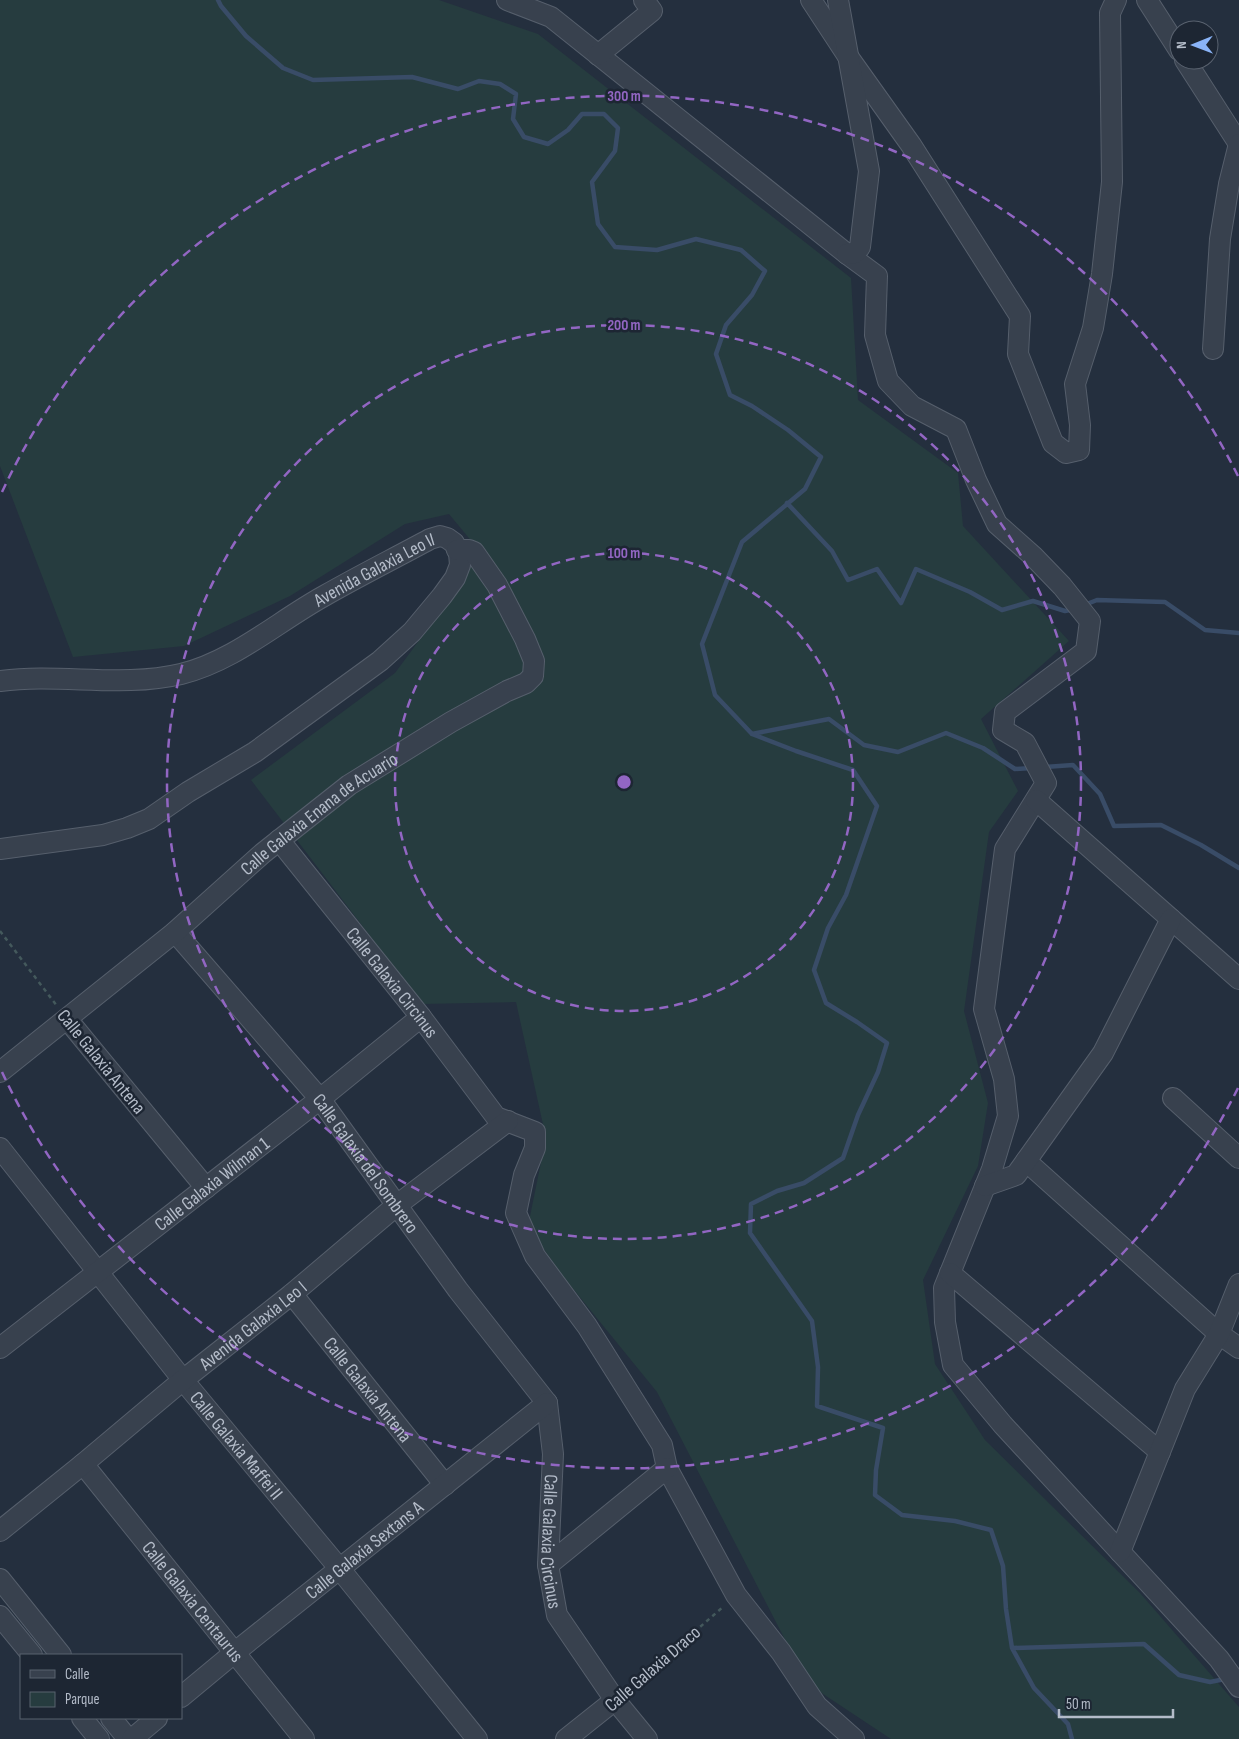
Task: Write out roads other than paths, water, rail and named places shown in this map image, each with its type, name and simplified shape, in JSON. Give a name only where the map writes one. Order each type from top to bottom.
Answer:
[{"type":"street","points":[[507,0],[551,17],[847,254],[878,276],[876,335],[888,381],[912,406],[956,429],[976,480],[998,524],[1062,586],[1090,621],[1086,651],[1005,712],[1003,730],[1025,743],[1046,783],[1005,849],[984,1010],[1004,1079],[1008,1116],[992,1169],[944,1288],[945,1322],[953,1365],[1003,1425],[1219,1659],[1239,1687]]},
{"type":"street","points":[[598,55],[652,11],[644,0]]},
{"type":"street","points":[[811,0],[849,58],[911,145],[1020,316],[1018,354],[1053,443],[1066,453],[1079,450],[1080,425],[1075,384],[1093,328],[1102,274],[1112,182],[1110,13],[1116,0]]},
{"type":"street","points":[[838,0],[869,171],[860,247],[855,254],[847,254]]},
{"type":"street","points":[[1147,0],[1169,34]]},
{"type":"street","points":[[1191,70],[1239,144],[1229,184],[1220,239],[1213,349]]},
{"type":"street","name":"Avenida Galaxia Leo II","points":[[0,681],[56,679],[115,680],[181,674],[206,666],[231,654],[323,596],[430,539],[440,536],[447,538],[454,544],[457,550],[460,565],[455,578],[412,632],[380,661],[255,752],[188,792],[149,819],[127,828],[103,835],[0,848]]},
{"type":"street","name":"Calle Galaxia Enana de Acuario","points":[[0,1072],[175,932],[279,840],[349,785],[450,722],[507,690],[526,683],[533,676],[534,661],[497,585],[474,552],[457,550]]},
{"type":"street","points":[[1036,800],[1239,979]]},
{"type":"street","name":"Calle Galaxia Circinus","points":[[279,840],[421,1017],[496,1117],[535,1132],[536,1148],[524,1175],[516,1213],[535,1256],[587,1326],[662,1445],[667,1468]]},
{"type":"street","points":[[985,1186],[1016,1175],[1103,1053],[1171,920]]},
{"type":"street","name":"Calle Galaxia del Sombrero","points":[[175,932],[320,1099],[458,1290],[547,1403]]},
{"type":"street","name":"Calle Galaxia Wilman 1","points":[[0,1348],[320,1099],[421,1017]]},
{"type":"street","name":"Calle Galaxia Antena","points":[[67,1019],[206,1188]]},
{"type":"street","points":[[1173,1098],[1239,1158]]},
{"type":"street","name":"Avenida Galaxia Leo I","points":[[0,1531],[183,1380],[292,1294],[397,1205],[508,1122]]},
{"type":"street","name":"Calle Galaxia Maffei II","points":[[0,1148],[183,1380],[340,1568],[477,1739]]},
{"type":"street","points":[[1026,1161],[1220,1334],[1239,1348]]},
{"type":"street","points":[[950,1273],[1160,1452]]},
{"type":"street","points":[[1120,1552],[1185,1389],[1220,1334],[1239,1284]]},
{"type":"street","name":"Calle Galaxia Antena","points":[[292,1294],[445,1485]]},
{"type":"street","name":"Calle Galaxia Circinus","points":[[547,1403],[553,1454],[548,1565],[557,1615],[616,1700],[647,1739]]},
{"type":"street","name":"Calle Galaxia Sextans A","points":[[182,1696],[547,1403]]},
{"type":"street","name":"Calle Galaxia Centaurus","points":[[83,1464],[304,1739]]},
{"type":"street","points":[[548,1565],[667,1468],[736,1595],[781,1652],[817,1706],[854,1739]]},
{"type":"street","points":[[0,1579],[60,1654]]},
{"type":"street","points":[[0,1616],[31,1654]]},
{"type":"street","name":"Calle Galaxia Draco","points":[[566,1739],[616,1700]]},
{"type":"street","points":[[83,1719],[99,1739]]},
{"type":"street","points":[[112,1719],[130,1739],[156,1719]]},
{"type":"waterway","points":[[218,0],[246,36],[283,68],[313,80],[412,77],[458,89],[479,81],[500,84],[516,94],[513,119],[524,137],[548,144],[568,130],[582,114],[604,114],[618,128],[615,151],[592,182],[598,224],[615,247],[657,250],[696,239],[741,250],[765,271],[752,295],[726,325],[716,354],[730,395],[752,406],[788,430],[821,457],[805,489],[742,542],[702,644],[715,695],[752,734],[853,770],[877,806],[846,895],[828,928],[814,970],[826,1003],[887,1043],[878,1072],[858,1115],[843,1158],[804,1183],[777,1191],[751,1204],[750,1233],[812,1321],[818,1367],[817,1406],[883,1428],[876,1470],[875,1495],[902,1515],[955,1521],[991,1530],[1003,1566],[1006,1609],[1012,1648],[1034,1688],[1068,1724],[1072,1739]]},
{"type":"waterway","points":[[787,503],[832,551],[848,580],[877,569],[901,603],[916,569],[970,592],[1002,610],[1033,601],[1065,611],[1070,610]]},
{"type":"waterway","points":[[1087,604],[1097,600],[1165,602],[1205,630],[1239,633]]},
{"type":"waterway","points":[[752,734],[829,719],[864,745],[898,752],[946,733],[983,748],[1015,769],[1032,768]]},
{"type":"waterway","points":[[1045,767],[1073,765],[1100,794],[1114,826],[1161,825],[1201,845],[1239,868]]},
{"type":"waterway","points":[[1012,1648],[1144,1644],[1179,1675],[1210,1682],[1225,1679]]}]
